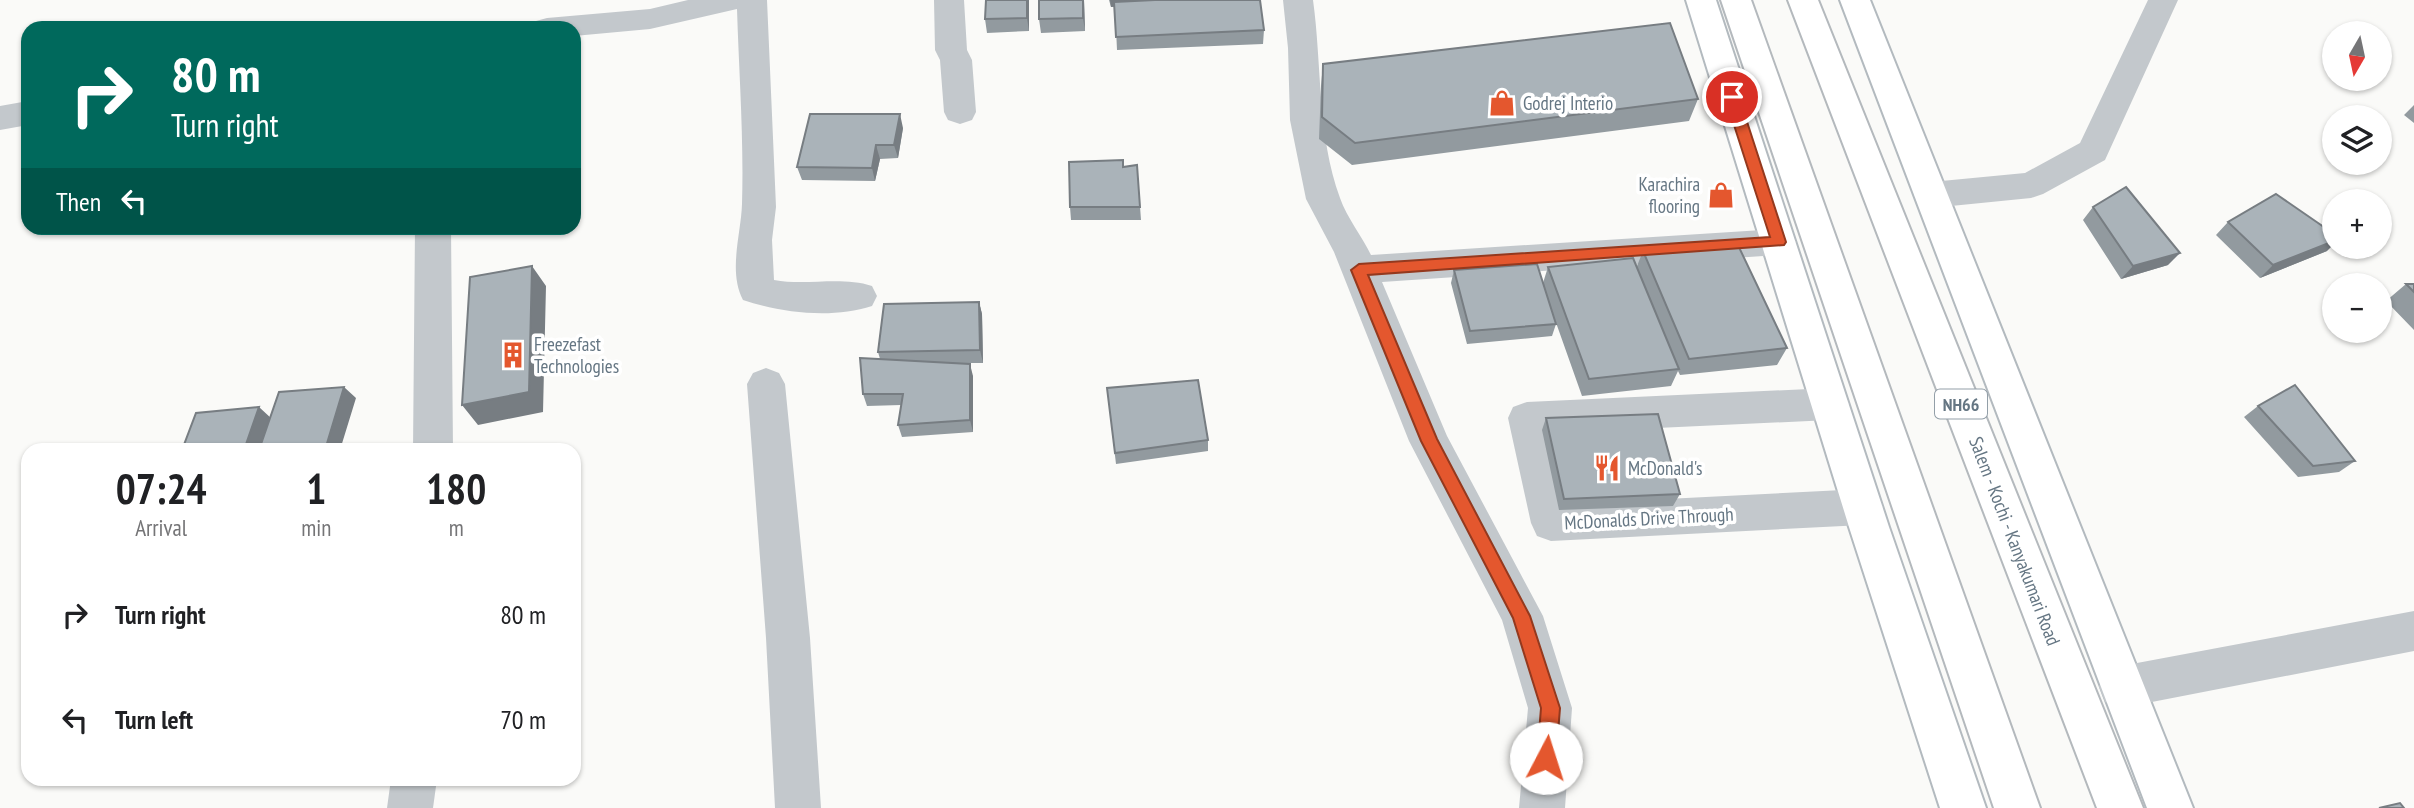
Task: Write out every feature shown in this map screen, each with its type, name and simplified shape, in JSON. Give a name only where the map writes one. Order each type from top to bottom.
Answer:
[{"type":"main road","points":[[1701,0],[1863,507],[1963,808]]},
{"type":"main road","points":[[1736,0],[2017,808]]},
{"type":"main road","name":"Salem - Kochi - Kanyakumari Road","points":[[1803,0],[2120,808]]},
{"type":"main road","points":[[1855,0],[2170,808]]},
{"type":"street","points":[[566,21],[591,12],[650,19],[733,0]]},
{"type":"street","points":[[751,0],[758,136],[759,206],[754,240],[756,290],[793,298],[859,296]]},
{"type":"street","points":[[949,0],[951,50],[956,61],[960,112]]},
{"type":"street","points":[[1297,0],[1304,48],[1306,120],[1323,199],[1359,270],[1429,441],[1522,616],[1550,708],[1542,808]]},
{"type":"street","points":[[1931,195],[2031,185],[2093,151],[2163,0]]},
{"type":"street","points":[[0,118],[21,114]]},
{"type":"street","points":[[433,235],[433,443]]},
{"type":"street","points":[[1359,270],[1779,242]]},
{"type":"street","points":[[766,384],[788,638],[798,808]]},
{"type":"street","name":"McDonalds Drive Through","points":[[1830,404],[1527,418],[1551,523],[1863,507]]},
{"type":"street","points":[[2122,687],[2414,631]]},
{"type":"street","points":[[411,808],[413,786]]},
{"type":"building","points":[[986,0],[1027,0],[1027,18],[985,19]]},
{"type":"building","points":[[1039,0],[1083,0],[1083,18],[1039,19]]},
{"type":"building","points":[[1260,0],[1264,30],[1116,37],[1114,2]]},
{"type":"building","name":"Godrej Interio","points":[[1670,23],[1698,99],[1355,143],[1322,117],[1323,64]]},
{"type":"building","points":[[810,114],[900,114],[894,145],[876,145],[872,168],[797,167]]},
{"type":"building","points":[[1123,160],[1123,167],[1137,165],[1140,207],[1070,207],[1069,162]]},
{"type":"building","points":[[2126,187],[2180,253],[2133,266],[2093,207]]},
{"type":"building","points":[[2276,194],[2322,226],[2322,246],[2273,265],[2228,222]]},
{"type":"building","points":[[1736,241],[1787,348],[1689,359],[1643,251]]},
{"type":"building","points":[[1633,258],[1679,369],[1589,379],[1548,267]]},
{"type":"building","points":[[1537,264],[1556,324],[1470,331],[1454,270]]},
{"type":"building","name":"Freezefast Technologies","points":[[532,266],[529,392],[462,405],[470,277]]},
{"type":"building","points":[[2406,284],[2414,284],[2414,292]]},
{"type":"building","points":[[979,302],[980,350],[878,352],[884,304]]},
{"type":"building","points":[[860,358],[970,364],[970,420],[898,425],[903,394],[863,394]]},
{"type":"building","points":[[1198,380],[1208,440],[1115,453],[1107,388]]},
{"type":"building","points":[[2295,385],[2355,461],[2313,466],[2258,406]]},
{"type":"building","points":[[344,387],[327,443],[261,443],[279,392]]},
{"type":"building","points":[[259,407],[246,443],[185,443],[196,413]]},
{"type":"building","name":"McDonald's","points":[[1658,414],[1680,494],[1564,499],[1546,418]]},
{"type":"building","points":[[2400,803],[2404,808],[2379,808]]},
{"type":"place","name":"Godrej Interio","points":[[1502,103]]},
{"type":"place","name":"Karachira flooring","points":[[1721,195]]},
{"type":"place","name":"Freezefast Technologies","points":[[513,355]]},
{"type":"place","name":"McDonald's","points":[[1607,468]]},
{"type":"route","points":[[1546,758],[1550,708],[1522,616],[1473,519],[1429,441],[1359,270],[1779,242],[1732,97]]}]
